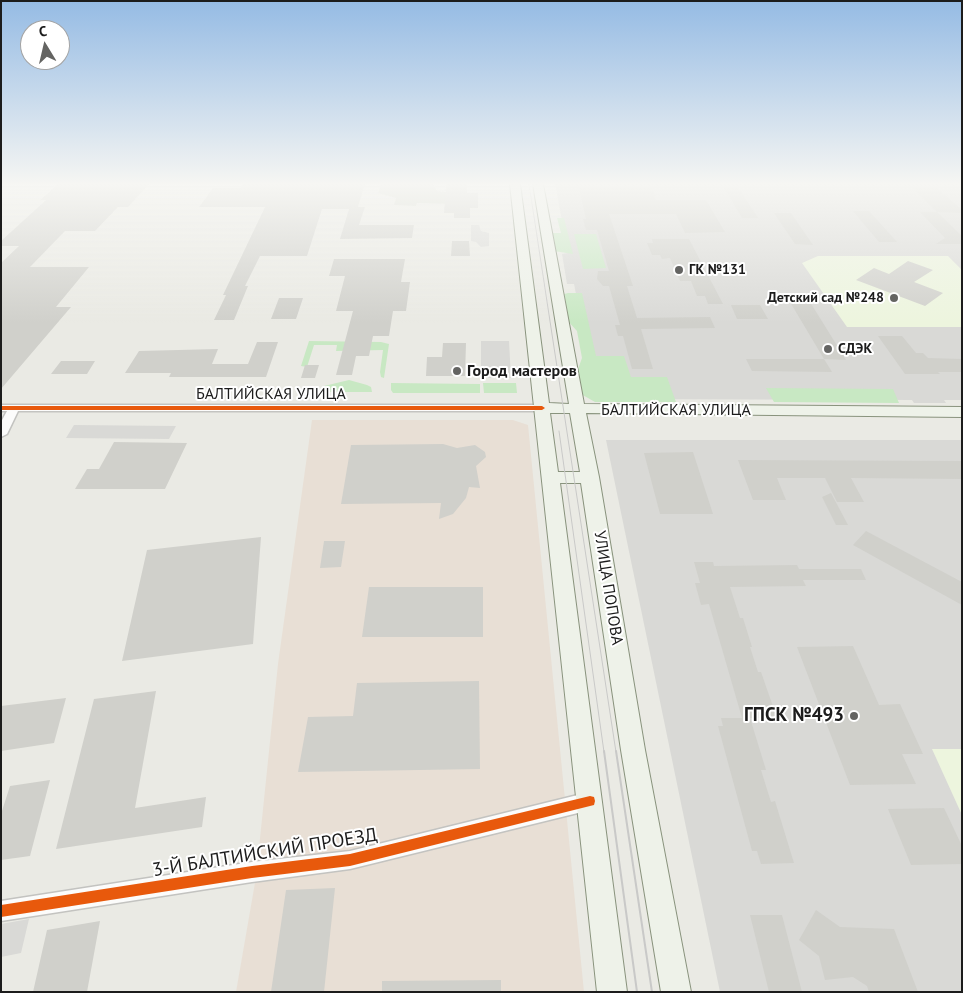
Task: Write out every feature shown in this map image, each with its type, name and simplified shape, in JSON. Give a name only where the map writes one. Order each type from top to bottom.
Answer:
[{"type":"main road","points":[[521,230],[612,992]]},
{"type":"main road","name":"УЛИЦА ПОПОВА","points":[[546,230],[590,477],[632,750],[676,992]]},
{"type":"main road","name":"БАЛТИЙСКАЯ УЛИЦА","points":[[542,408],[962,412]]},
{"type":"main road","points":[[549,478],[590,477]]},
{"type":"street","name":"БАЛТИЙСКАЯ УЛИЦА","points":[[1,408],[542,408]]},
{"type":"street","points":[[1,434],[14,408]]},
{"type":"street","name":"3-Й БАЛТИЙСКИЙ ПРОЕЗД","points":[[1,911],[242,874],[350,860],[590,801]]},
{"type":"shaded area","points":[[471,230],[489,233],[489,246],[481,247],[476,242],[471,241]]},
{"type":"shaded area","points":[[564,230],[962,230],[962,400],[944,400],[946,403],[914,403],[912,400],[596,399],[574,284],[567,284],[562,254],[568,253]]},
{"type":"shaded area","name":"Детский сад №248","points":[[818,256],[948,256],[962,270],[962,327],[847,327],[802,263]]},
{"type":"shaded area","points":[[481,341],[509,341],[511,378],[481,378]]},
{"type":"shaded area","points":[[312,420],[513,420],[528,425],[584,992],[236,992],[256,877],[278,664]]},
{"type":"shaded area","points":[[74,425],[176,426],[169,439],[66,438]]},
{"type":"shaded area","points":[[606,440],[962,440],[962,992],[720,992]]},
{"type":"shaded area","points":[[932,749],[962,749],[962,815]]},
{"type":"shaded area","points":[[29,919],[21,953],[1,957],[1,924]]},
{"type":"green space","points":[[560,230],[567,230],[573,254],[554,251],[551,233],[561,233]]},
{"type":"green space","points":[[574,234],[596,234],[606,268],[583,269]]},
{"type":"green space","points":[[568,293],[582,293],[596,356],[624,356],[631,377],[667,377],[676,402],[595,402],[581,394],[577,372],[582,358],[577,331],[567,320],[562,296]]},
{"type":"green space","points":[[309,341],[381,342],[389,344],[384,378],[381,377],[380,372],[383,350],[336,351],[337,345],[314,345],[307,367],[301,366]]},
{"type":"green space","points":[[349,380],[371,387],[372,392],[318,392],[324,386]]},
{"type":"green space","points":[[391,383],[480,384],[480,393],[393,393]]},
{"type":"green space","points":[[483,383],[516,383],[517,393],[484,393]]},
{"type":"green space","points":[[766,388],[893,389],[899,403],[774,402]]},
{"type":"building","points":[[13,230],[96,230],[65,231],[30,267],[89,267],[56,307],[71,307],[1,389],[1,263],[19,246],[1,246],[1,241]]},
{"type":"building","points":[[254,230],[315,230],[307,256],[260,256],[245,286],[248,286],[234,320],[214,320],[226,295],[223,295]]},
{"type":"building","points":[[343,230],[413,230],[412,238],[340,239]]},
{"type":"building","points":[[597,230],[614,230],[633,286],[627,286],[637,318],[710,317],[715,328],[641,329],[653,369],[632,369],[623,336],[618,336],[615,325],[620,325],[609,286],[603,286],[597,279],[598,271],[609,271]]},
{"type":"building","points":[[684,230],[724,230],[725,232],[685,233]]},
{"type":"building","points":[[786,230],[803,230],[813,245],[795,244]]},
{"type":"building","points":[[869,230],[886,230],[897,242],[879,242]]},
{"type":"building","points":[[938,230],[956,230],[962,236],[962,244],[936,244],[945,238]]},
{"type":"building","points":[[652,239],[689,239],[723,304],[708,304],[705,296],[697,296],[691,281],[680,281],[670,258],[662,259],[660,255],[652,255],[647,243],[653,243]]},
{"type":"building","points":[[452,241],[469,241],[470,256],[451,256]]},
{"type":"building","points":[[334,259],[405,259],[401,282],[410,282],[406,311],[393,311],[389,336],[373,336],[369,356],[356,356],[352,375],[336,375],[353,311],[336,311],[345,276],[329,276]]},
{"type":"building","points":[[908,261],[933,270],[914,282],[943,293],[925,306],[856,280],[874,268],[889,274]]},
{"type":"building","points":[[279,298],[303,298],[296,319],[271,319]]},
{"type":"building","points":[[790,302],[810,302],[846,360],[824,359]]},
{"type":"building","points":[[731,305],[760,305],[768,319],[737,319]]},
{"type":"building","points":[[878,336],[902,336],[916,353],[923,353],[928,358],[962,359],[962,372],[905,374]]},
{"type":"building","points":[[257,342],[278,342],[266,377],[169,377],[171,373],[125,373],[139,351],[218,349],[212,364],[248,364]]},
{"type":"building","points":[[443,343],[466,343],[465,376],[426,376],[427,357],[442,357]]},
{"type":"building","points":[[746,359],[824,359],[832,372],[752,371]]},
{"type":"building","points":[[61,361],[95,361],[87,374],[51,374]]},
{"type":"building","points":[[305,365],[319,365],[315,378],[301,378]]},
{"type":"building","points":[[114,442],[187,443],[165,489],[75,489],[87,469],[99,469]]},
{"type":"building","points":[[443,444],[457,448],[475,445],[485,452],[486,457],[476,466],[480,488],[469,487],[466,498],[453,514],[439,519],[441,503],[341,504],[351,445]]},
{"type":"building","points":[[693,452],[713,514],[660,514],[644,453]]},
{"type":"building","points":[[738,460],[962,461],[962,479],[851,478],[864,502],[837,502],[825,478],[777,478],[786,500],[753,500]]},
{"type":"building","points":[[831,493],[848,525],[836,525],[822,497]]},
{"type":"building","points":[[866,531],[962,582],[962,605],[853,545]]},
{"type":"building","points":[[261,537],[253,644],[122,661],[147,550]]},
{"type":"building","points":[[324,541],[345,541],[341,567],[320,568]]},
{"type":"building","points":[[694,562],[713,562],[714,566],[797,565],[799,569],[861,569],[866,580],[803,580],[806,586],[730,587],[740,618],[743,618],[758,672],[761,672],[777,718],[750,718],[766,770],[761,770],[771,802],[775,801],[794,863],[761,864],[757,851],[752,851],[718,726],[723,726],[721,718],[742,718],[709,604],[701,605],[695,583],[700,583]]},
{"type":"building","points":[[369,587],[483,587],[483,637],[362,637]]},
{"type":"building","name":"ГПСК №493","points":[[853,646],[879,705],[900,704],[923,754],[902,754],[916,784],[850,785],[797,647]]},
{"type":"building","points":[[479,681],[480,769],[298,772],[308,717],[353,716],[357,683]]},
{"type":"building","points":[[156,691],[135,808],[206,797],[202,827],[56,849],[94,699]]},
{"type":"building","points":[[66,698],[54,743],[1,751],[1,706]]},
{"type":"building","points":[[50,780],[30,856],[1,860],[1,814],[10,786]]},
{"type":"building","points":[[944,808],[962,846],[962,864],[911,865],[888,809]]},
{"type":"building","points":[[335,888],[324,992],[271,992],[286,890]]},
{"type":"building","points":[[816,910],[840,927],[894,929],[918,992],[869,992],[867,986],[853,977],[825,980],[819,956],[799,940]]},
{"type":"building","points":[[750,915],[782,915],[802,992],[769,992]]},
{"type":"building","points":[[100,921],[87,992],[33,992],[47,930]]},
{"type":"building","points":[[501,980],[501,992],[382,992],[382,981]]},
{"type":"tram line","points":[[536,230],[616,752]]},
{"type":"tram line","points":[[559,431],[604,752]]},
{"type":"tram line","points":[[604,751],[637,992]]},
{"type":"tram line","points":[[616,751],[652,992]]},
{"type":"cycle path","points":[[1,408],[542,408]]},
{"type":"cycle path","points":[[1,911],[252,872],[350,860],[590,801]]},
{"type":"place","name":"ГК №131","points":[[679,270]]},
{"type":"place","name":"Детский сад №248","points":[[894,298]]},
{"type":"place","name":"СДЭК","points":[[828,349]]},
{"type":"place","name":"Город мастеров","points":[[457,371]]},
{"type":"place","name":"ГПСК №493","points":[[854,716]]}]
